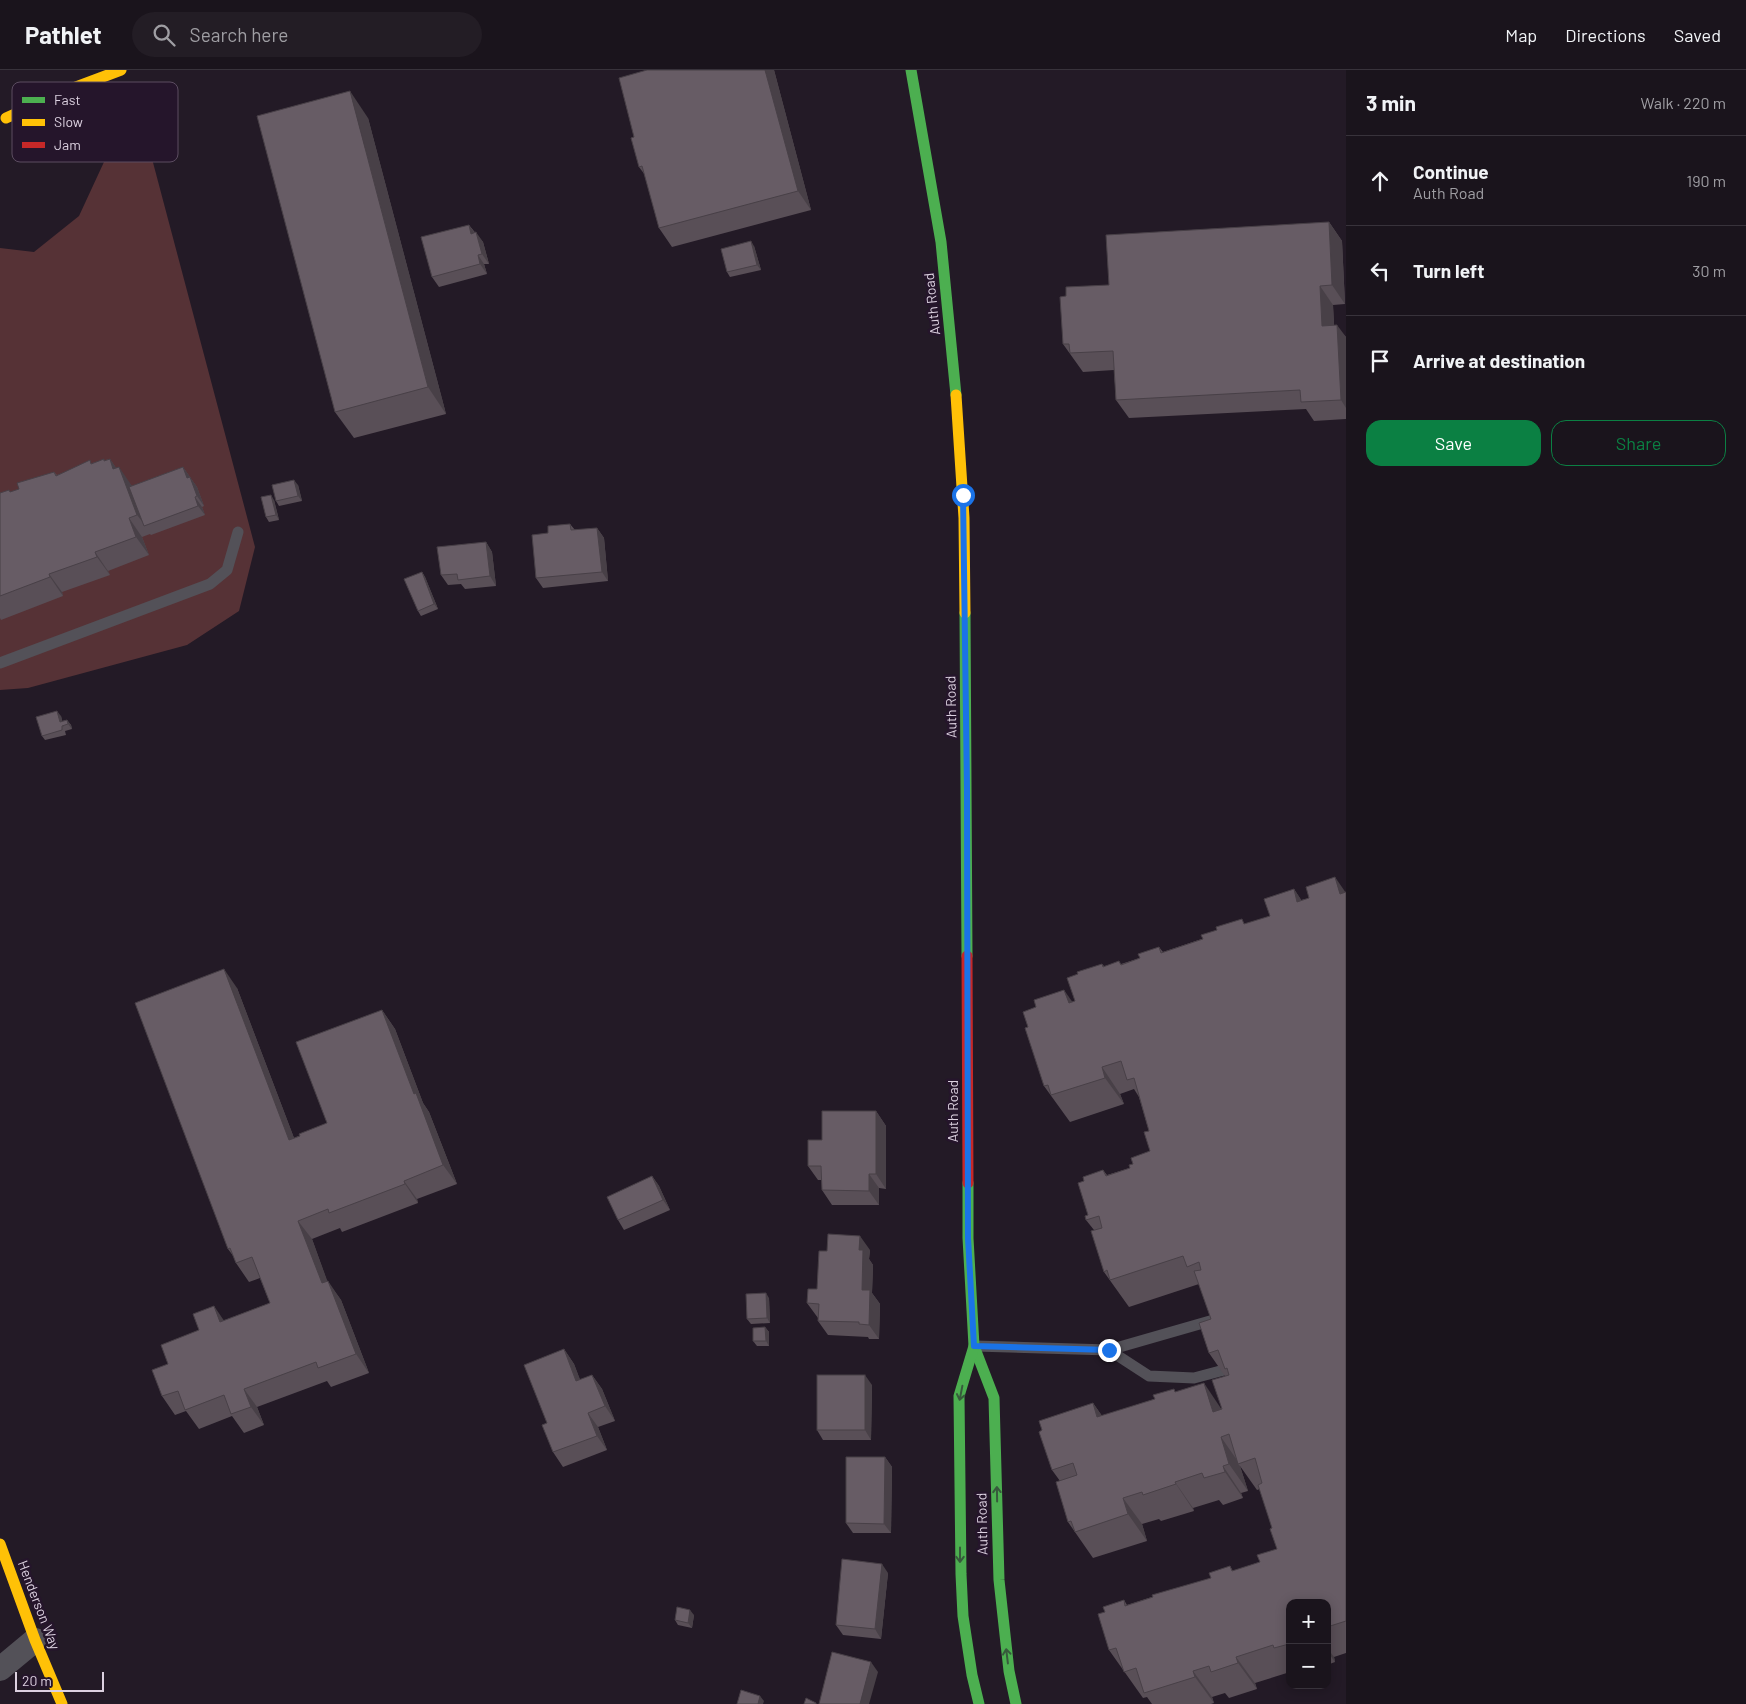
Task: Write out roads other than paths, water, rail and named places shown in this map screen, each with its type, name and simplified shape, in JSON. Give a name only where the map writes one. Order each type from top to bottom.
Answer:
[{"type":"main road","points":[[89,82],[121,70]]},
{"type":"main road","name":"Auth Road","points":[[911,70],[941,242],[958,411],[964,518],[968,1238],[974,1346],[994,1398],[999,1580],[1009,1671],[1016,1704]]},
{"type":"main road","points":[[6,118],[12,115]]},
{"type":"main road","name":"Auth Road","points":[[974,1346],[959,1396],[960,1574],[963,1616],[972,1675],[979,1704]]},
{"type":"main road","name":"Henderson Way","points":[[0,1544],[35,1640],[62,1704]]},
{"type":"street","points":[[0,1669],[35,1640]]},
{"type":"lane","points":[[0,663],[210,584],[227,570],[238,532]]},
{"type":"lane","points":[[974,1346],[1109,1350],[1210,1321]]},
{"type":"lane","points":[[1109,1350],[1149,1376],[1194,1378],[1224,1370]]}]
